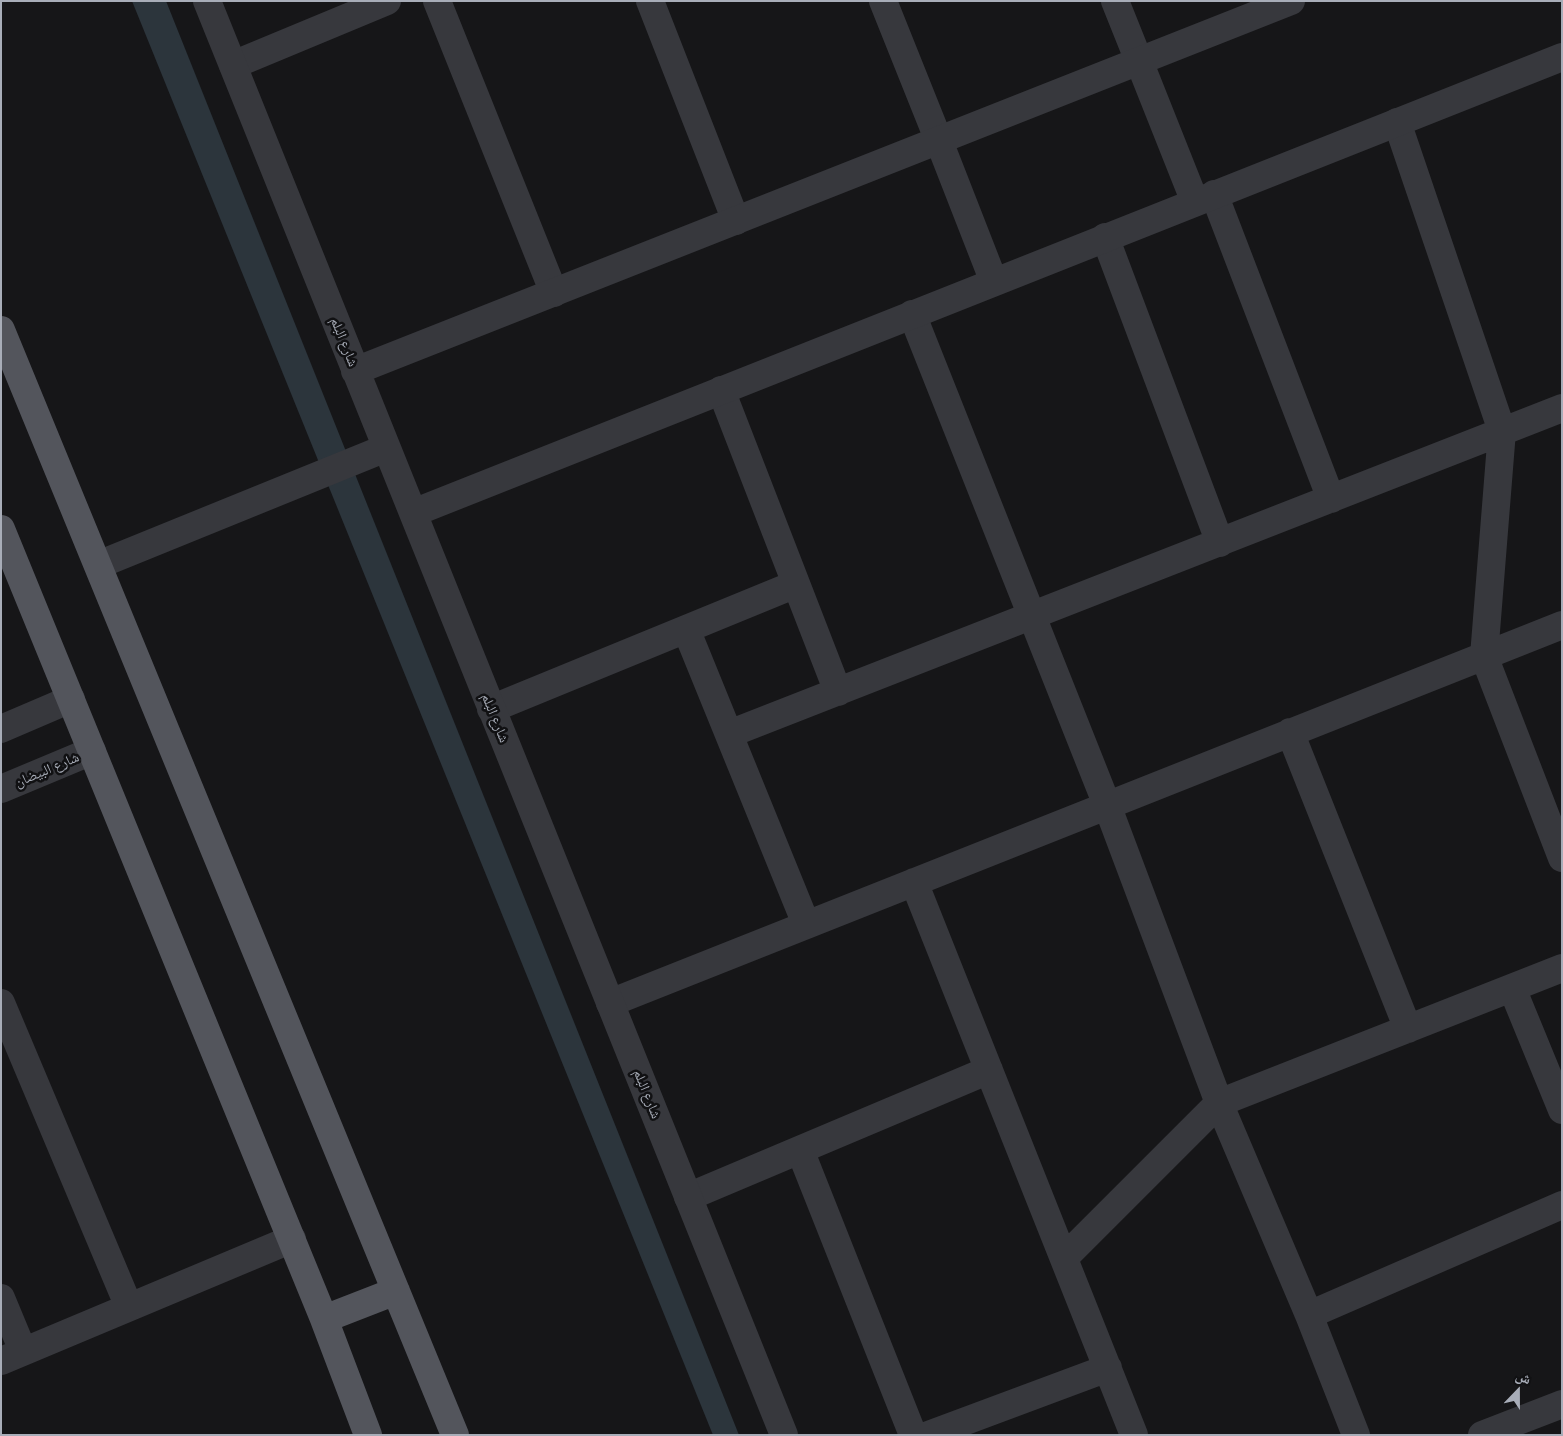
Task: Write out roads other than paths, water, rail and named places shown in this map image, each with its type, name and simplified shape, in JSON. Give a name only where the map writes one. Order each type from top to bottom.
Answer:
[{"type":"main road","points":[[1,330],[455,1435]]},
{"type":"main road","points":[[1,529],[292,1239],[368,1435]]},
{"type":"main road","points":[[324,1319],[396,1291]]},
{"type":"street","name":"شارع البلم","points":[[207,1],[784,1435]]},
{"type":"street","points":[[233,66],[387,1]]},
{"type":"street","points":[[437,1],[554,293]]},
{"type":"street","points":[[650,1],[736,221]]},
{"type":"street","points":[[884,1],[994,282]]},
{"type":"street","points":[[1115,1],[1139,61],[1205,198],[1331,499]]},
{"type":"street","points":[[356,371],[1292,1]]},
{"type":"street","points":[[413,513],[1562,57]]},
{"type":"street","points":[[1397,122],[1502,431],[1484,656],[1560,847]]},
{"type":"street","points":[[1105,237],[1220,542]]},
{"type":"street","points":[[912,314],[1107,805],[1219,1103],[1309,1315],[1356,1435]]},
{"type":"street","points":[[721,390],[838,692]]},
{"type":"street","points":[[729,734],[1562,408]]},
{"type":"street","points":[[98,565],[386,448]]},
{"type":"street","points":[[491,709],[796,584]]},
{"type":"street","points":[[610,1003],[1562,625]]},
{"type":"street","points":[[686,629],[806,924]]},
{"type":"street","points":[[1,729],[71,699]]},
{"type":"street","points":[[1290,732],[1408,1029]]},
{"type":"street","name":"شارع البيضان","points":[[1,789],[92,750]]},
{"type":"street","points":[[914,882],[1134,1435]]},
{"type":"street","points":[[1064,1258],[1219,1103],[1562,968]]},
{"type":"street","points":[[1512,988],[1562,1110]]},
{"type":"street","points":[[1,1004],[129,1307]]},
{"type":"street","points":[[688,1197],[989,1070]]},
{"type":"street","points":[[800,1150],[913,1435]]},
{"type":"street","points":[[1309,1315],[1562,1205]]},
{"type":"street","points":[[1,1298],[12,1356],[292,1239]]},
{"type":"street","points":[[928,1435],[1108,1368]]},
{"type":"street","points":[[1482,1435],[1562,1404]]}]
